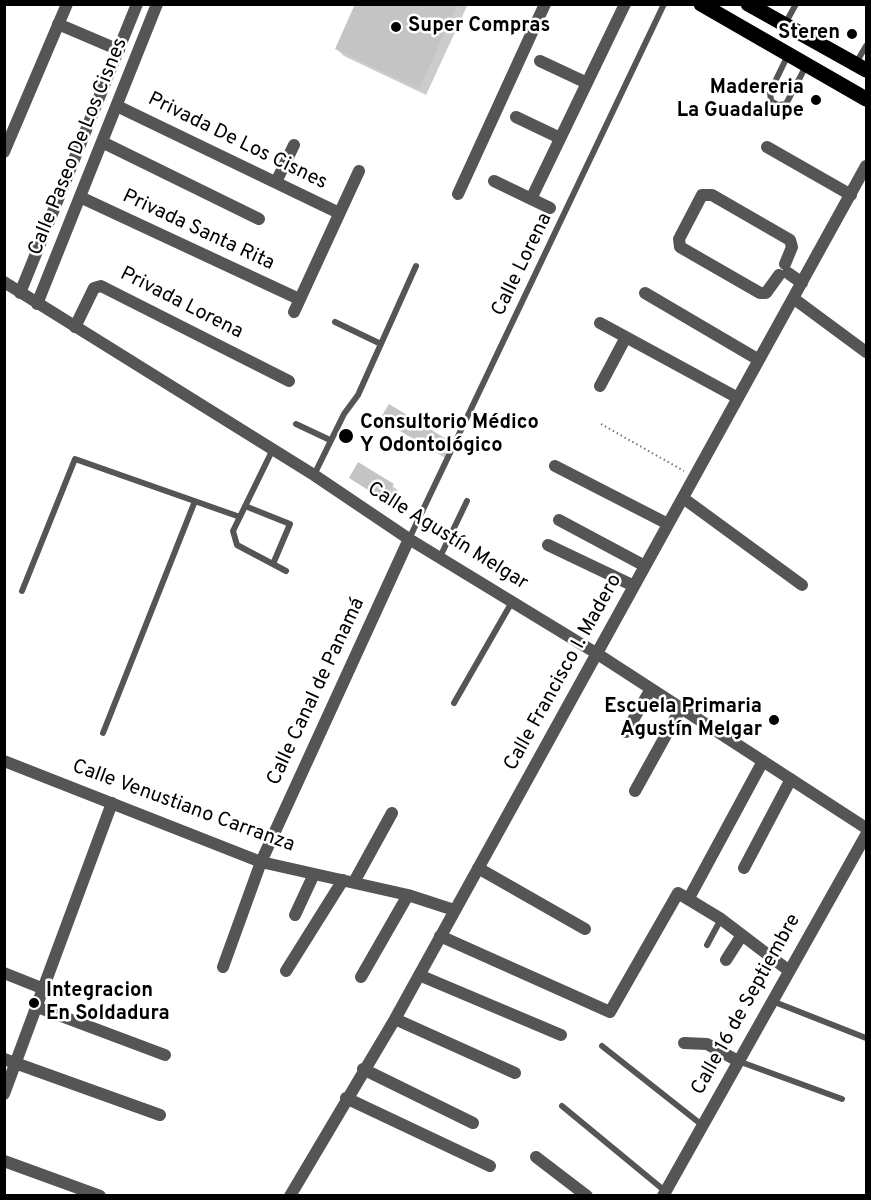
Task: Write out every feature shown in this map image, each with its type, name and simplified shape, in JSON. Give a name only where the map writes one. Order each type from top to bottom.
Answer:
[{"type":"main road","points":[[701,4],[867,99]]},
{"type":"main road","points":[[750,33],[755,8],[861,67]]},
{"type":"street","points":[[4,152],[67,4]]},
{"type":"street","name":"Calle Paseo De Los Cisnes","points":[[20,293],[137,4]]},
{"type":"street","name":"Calle Paseo De Los Cisnes","points":[[37,304],[157,4]]},
{"type":"street","points":[[458,194],[545,4]]},
{"type":"street","points":[[531,199],[625,4]]},
{"type":"street","points":[[58,24],[119,50]]},
{"type":"street","points":[[540,61],[587,83]]},
{"type":"street","name":"Privada De Los Cisnes","points":[[117,106],[339,213]]},
{"type":"street","points":[[516,117],[560,138]]},
{"type":"street","points":[[102,142],[260,219]]},
{"type":"street","points":[[276,182],[294,145]]},
{"type":"street","points":[[767,147],[851,195]]},
{"type":"street","name":"Calle Francisco I. Madero","points":[[290,1196],[363,1069],[395,1019],[867,166]]},
{"type":"street","points":[[294,312],[359,171]]},
{"type":"street","points":[[494,181],[550,208]]},
{"type":"street","points":[[710,194],[790,240],[792,247],[784,271],[763,294],[680,247],[678,243],[702,195],[710,194]]},
{"type":"street","name":"Privada Santa Rita","points":[[80,197],[299,299]]},
{"type":"street","points":[[784,271],[802,283]]},
{"type":"street","name":"Calle Agustín Melgar","points":[[4,282],[314,475],[409,539],[596,653],[867,828]]},
{"type":"street","name":"Privada Lorena","points":[[75,327],[94,288],[101,286],[289,381]]},
{"type":"street","points":[[645,293],[759,360]]},
{"type":"street","points":[[793,298],[867,352]]},
{"type":"street","points":[[600,323],[738,398]]},
{"type":"street","points":[[600,386],[626,337]]},
{"type":"street","points":[[555,466],[668,524]]},
{"type":"street","points":[[683,498],[802,585]]},
{"type":"street","points":[[559,520],[645,566]]},
{"type":"street","name":"Calle Canal de Panamá","points":[[223,967],[261,862],[409,539]]},
{"type":"street","points":[[548,545],[634,586]]},
{"type":"street","points":[[626,732],[651,688]]},
{"type":"street","points":[[635,791],[681,708]]},
{"type":"street","name":"Calle Venustiano Carranza","points":[[4,761],[261,862],[408,895],[454,910]]},
{"type":"street","points":[[689,898],[763,761]]},
{"type":"street","points":[[744,868],[791,779]]},
{"type":"street","points":[[4,1094],[10,1061],[37,1007],[112,803]]},
{"type":"street","points":[[286,971],[349,881],[392,813]]},
{"type":"street","name":"Calle 16 de Septiembre","points":[[664,1193],[788,970],[867,835]]},
{"type":"street","points":[[478,868],[585,929]]},
{"type":"street","points":[[295,915],[314,874]]},
{"type":"street","points":[[441,936],[610,1012],[676,893],[689,898],[721,919],[788,970]]},
{"type":"street","points":[[361,977],[408,895]]},
{"type":"street","points":[[726,960],[742,935]]},
{"type":"street","points":[[4,973],[44,989]]},
{"type":"street","points":[[419,975],[561,1035]]},
{"type":"street","points":[[37,1007],[165,1055]]},
{"type":"street","points":[[395,1019],[515,1073]]},
{"type":"street","points":[[684,1042],[707,1044],[738,1061]]},
{"type":"street","points":[[10,1061],[160,1115]]},
{"type":"street","points":[[363,1069],[473,1123]]},
{"type":"street","points":[[346,1098],[490,1166]]},
{"type":"street","points":[[536,1157],[586,1196]]},
{"type":"street","points":[[4,1161],[100,1196]]},
{"type":"lane","name":"Calle Lorena","points":[[409,539],[664,4]]},
{"type":"lane","points":[[785,25],[796,4]]},
{"type":"lane","points":[[861,67],[867,46]]},
{"type":"lane","points":[[788,55],[770,92],[771,101],[774,103],[786,104],[806,65]]},
{"type":"lane","points":[[314,475],[330,440],[358,395],[416,266]]},
{"type":"lane","points":[[335,322],[381,344]]},
{"type":"lane","points":[[296,424],[330,440]]},
{"type":"lane","points":[[273,449],[233,531],[237,545],[286,571]]},
{"type":"lane","points":[[21,591],[75,459],[240,518]]},
{"type":"lane","points":[[103,733],[195,501]]},
{"type":"lane","points":[[440,558],[467,501]]},
{"type":"lane","points":[[245,506],[290,524],[273,564]]},
{"type":"lane","points":[[454,703],[512,602]]},
{"type":"lane","points":[[707,945],[721,919]]},
{"type":"lane","points":[[771,1000],[867,1038]]},
{"type":"lane","points":[[602,1046],[702,1125]]},
{"type":"lane","points":[[738,1061],[842,1099]]},
{"type":"lane","points":[[562,1106],[664,1193]]},
{"type":"path","points":[[601,424],[694,477]]},
{"type":"building","name":"Super Compras","points":[[355,4],[458,4],[419,89],[335,49]]},
{"type":"building","points":[[389,404],[448,440],[439,454],[380,419]]},
{"type":"building","points":[[358,462],[394,484],[384,500],[349,478]]},
{"type":"place","name":"Super Compras","points":[[396,27]]},
{"type":"place","name":"Steren","points":[[852,34]]},
{"type":"place","name":"Madereria La Guadalupe","points":[[816,100]]},
{"type":"place","name":"Consultorio Médico Y Odontológico","points":[[346,436]]},
{"type":"place","name":"Escuela Primaria Agustín Melgar","points":[[774,720]]},
{"type":"place","name":"Integracion En Soldadura","points":[[34,1003]]}]
